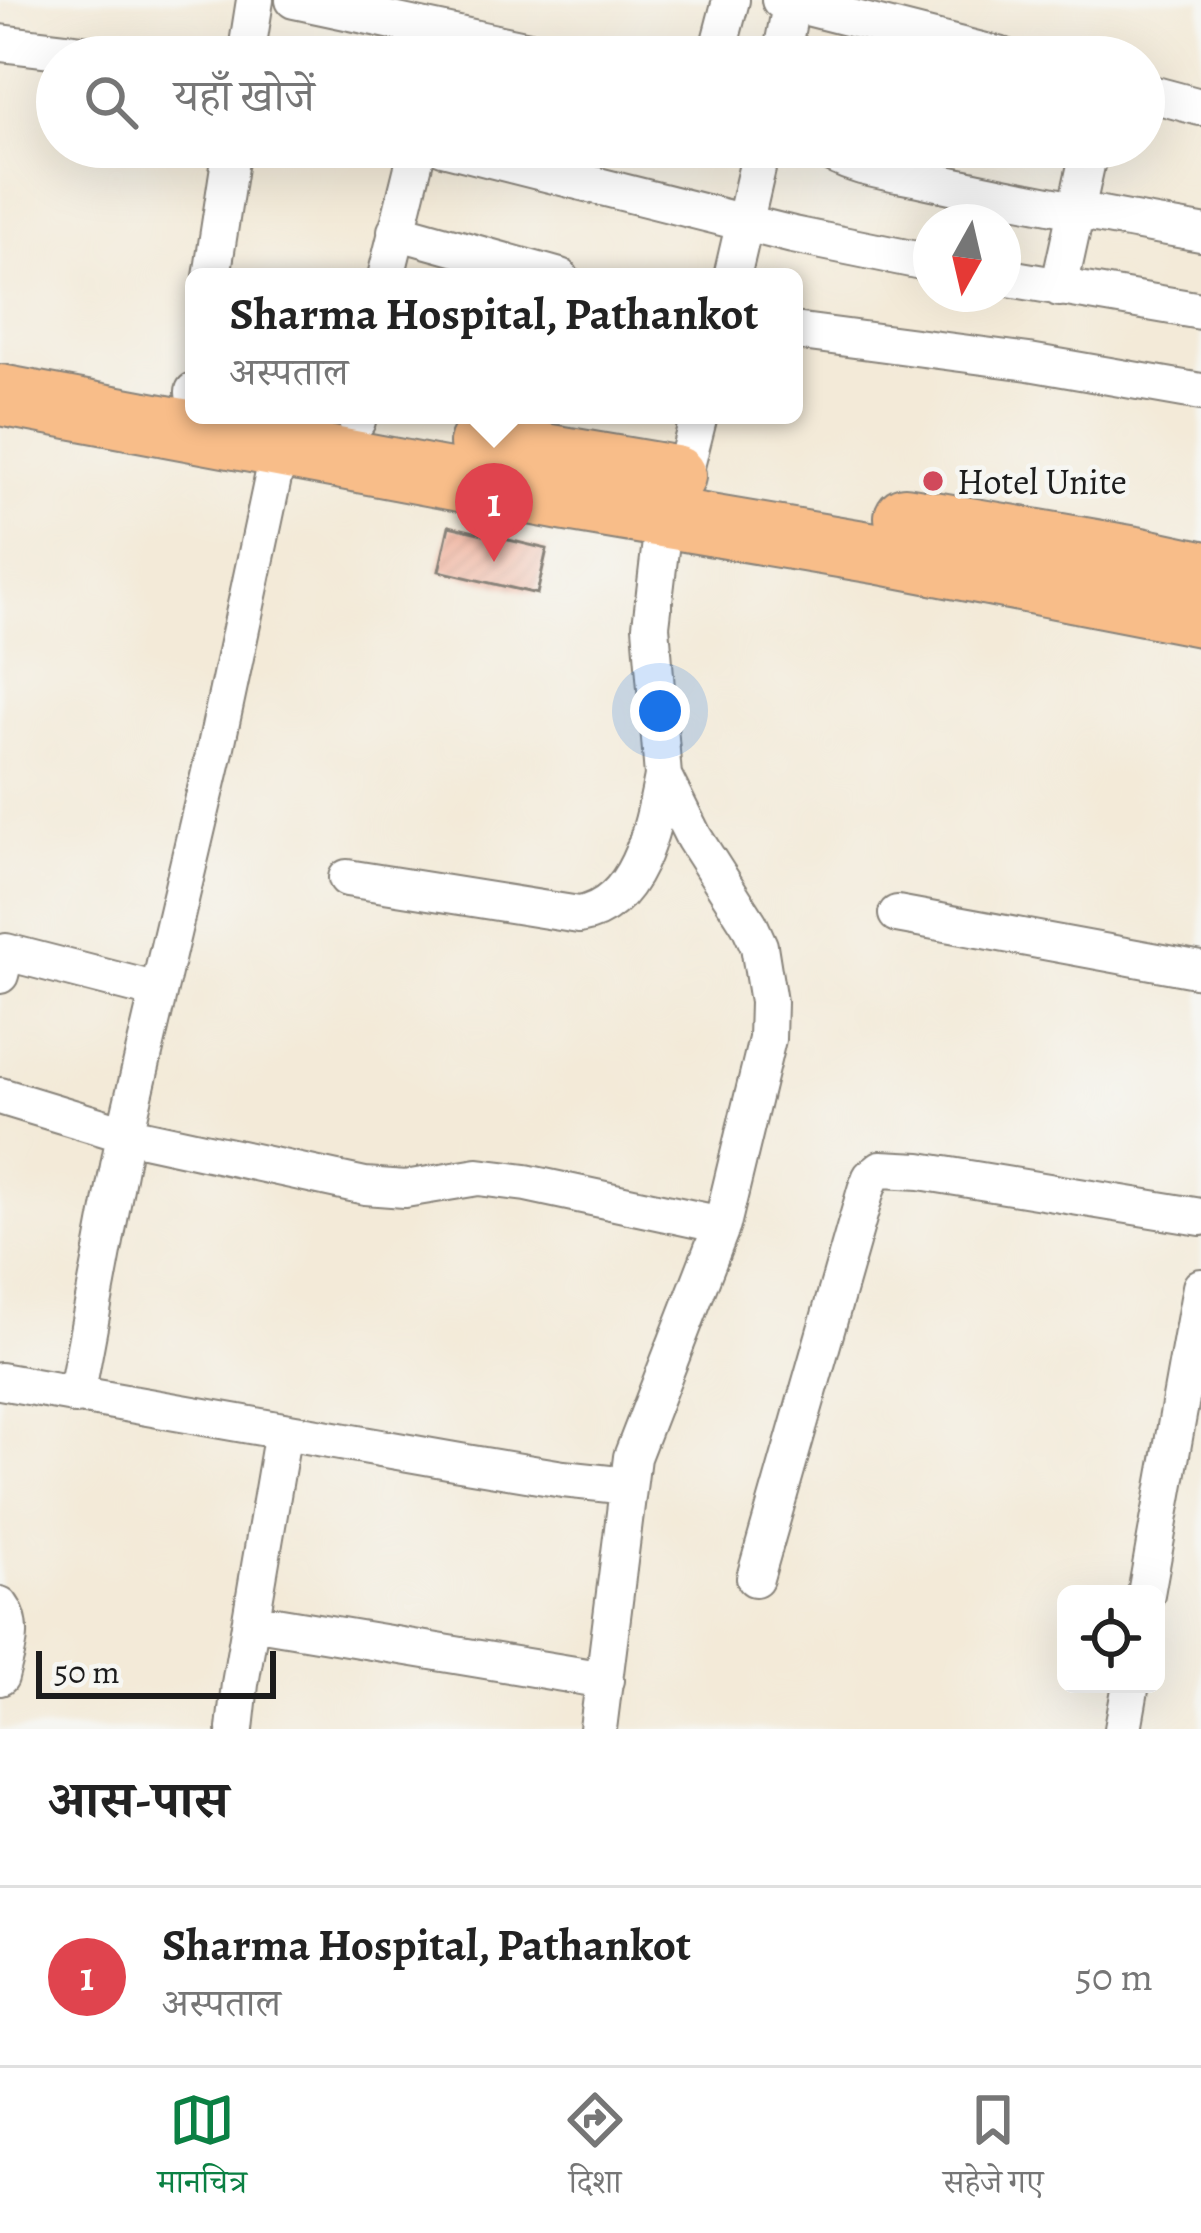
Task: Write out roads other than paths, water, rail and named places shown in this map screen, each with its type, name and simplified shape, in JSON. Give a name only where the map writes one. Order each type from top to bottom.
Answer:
[{"type":"main road","points":[[0,356],[185,390]]},
{"type":"main road","points":[[0,395],[185,411]]},
{"type":"main road","points":[[329,424],[568,501],[674,497],[1136,557],[1201,572]]},
{"type":"main road","points":[[329,424],[674,497],[881,554],[1201,616]]},
{"type":"street","points":[[249,36],[255,0]]},
{"type":"street","points":[[294,0],[414,36]]},
{"type":"street","points":[[722,36],[731,0]]},
{"type":"street","points":[[784,36],[788,1],[924,36]]},
{"type":"street","points":[[0,43],[36,47]]},
{"type":"street","points":[[1165,97],[1200,106]]},
{"type":"street","points":[[213,268],[229,168]]},
{"type":"street","points":[[388,268],[412,168]]},
{"type":"street","points":[[526,168],[913,259]]},
{"type":"street","points":[[734,268],[757,168]]},
{"type":"street","points":[[880,168],[1077,211],[1201,232]]},
{"type":"street","points":[[1059,288],[1086,168]]},
{"type":"street","points":[[396,231],[528,268]]},
{"type":"street","points":[[1021,281],[1201,311]]},
{"type":"street","points":[[803,333],[1028,362],[1201,392]]},
{"type":"street","points":[[76,1396],[125,1134],[214,751],[329,424]]},
{"type":"street","points":[[347,878],[579,915],[613,902],[651,837],[663,776],[650,626],[674,497],[696,424]]},
{"type":"street","points":[[598,1729],[632,1457],[722,1225],[766,1040],[765,973],[749,923],[694,838],[663,776]]},
{"type":"street","points":[[898,914],[1201,970]]},
{"type":"street","points":[[0,975],[6,952],[158,991]]},
{"type":"street","points":[[0,1096],[125,1134],[365,1186],[405,1189],[478,1177],[722,1225]]},
{"type":"street","points":[[755,1578],[866,1190],[881,1169],[920,1171],[1201,1217]]},
{"type":"street","points":[[1148,1585],[1201,1287]]},
{"type":"street","points":[[0,1381],[563,1479],[628,1486]]},
{"type":"street","points":[[235,1729],[283,1431]]},
{"type":"street","points":[[0,1605],[9,1617],[9,1639],[0,1677]]},
{"type":"street","points":[[250,1621],[605,1680]]},
{"type":"street","points":[[1123,1729],[1129,1693]]},
{"type":"place","name":"Hotel Unite","points":[[933,481]]},
{"type":"place","name":"Sharma Hospital, Pathankot","points":[[494,562]]}]
